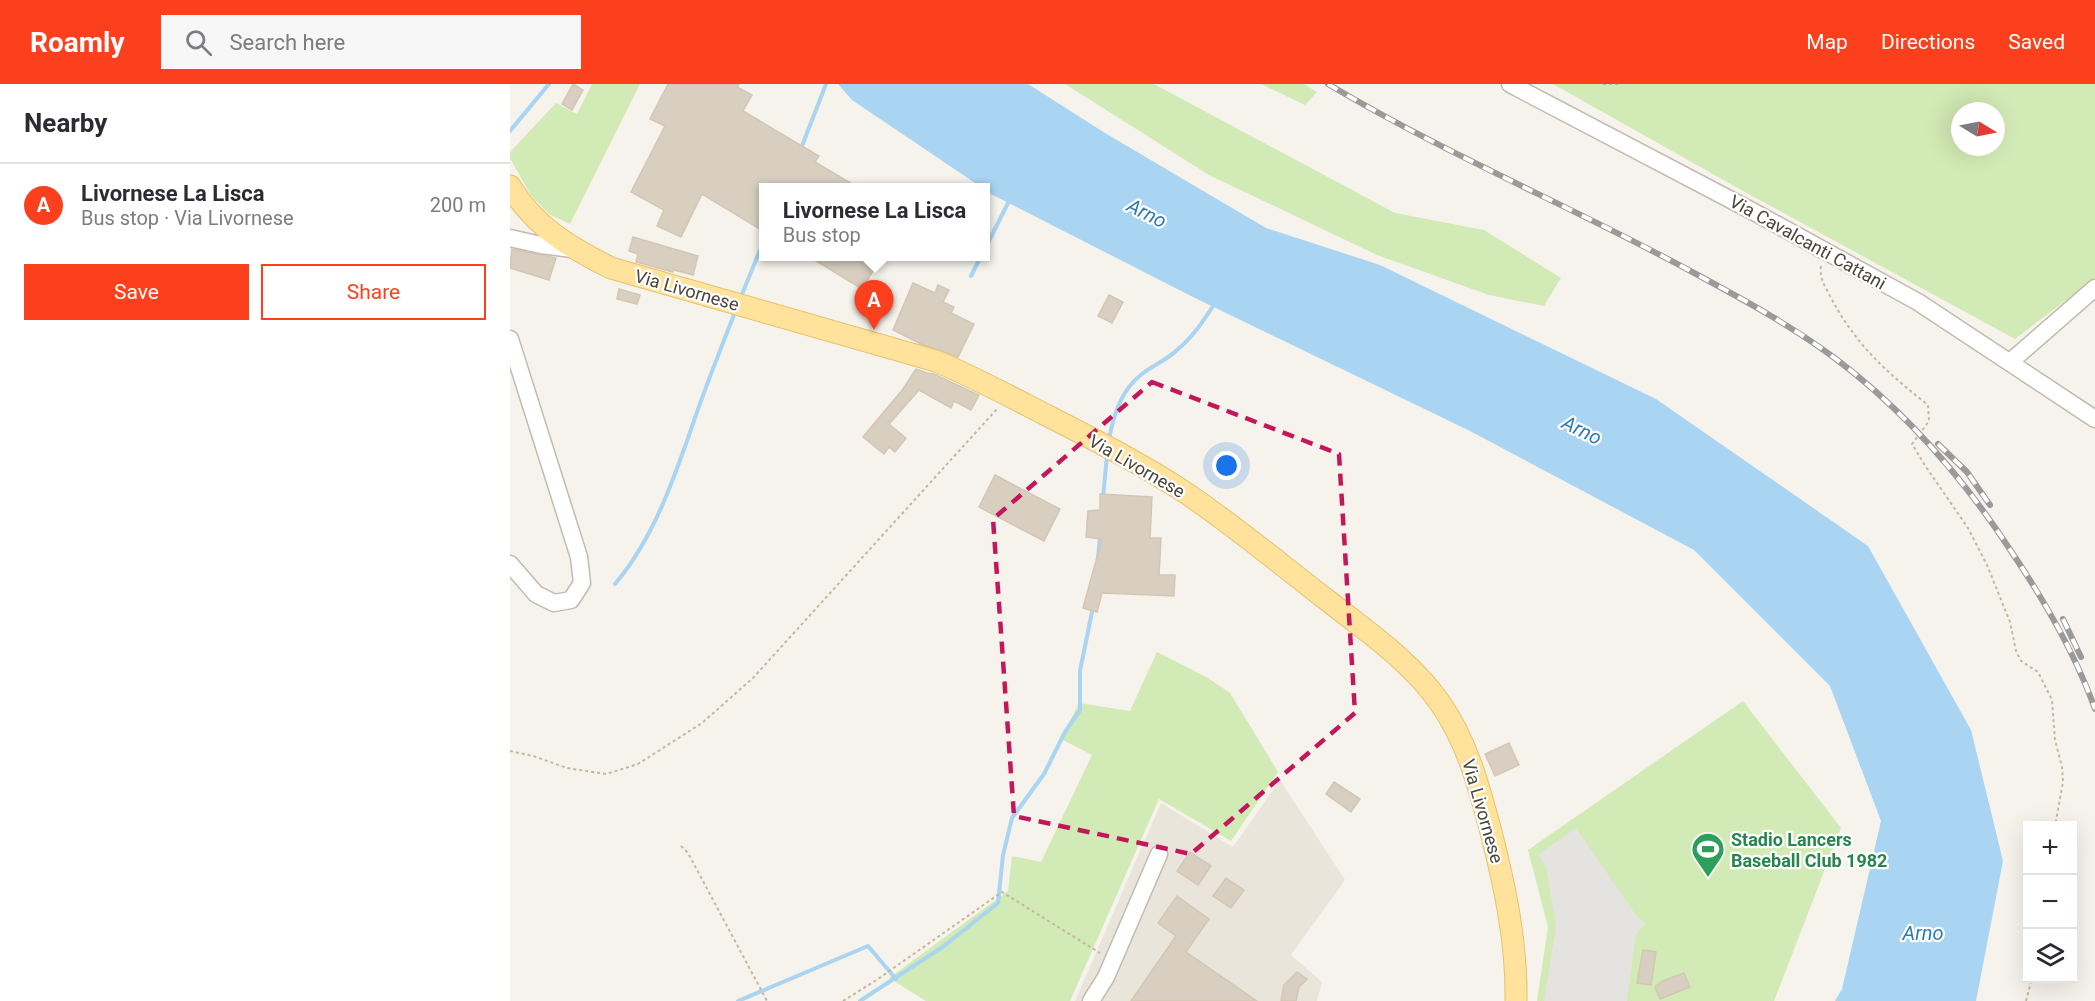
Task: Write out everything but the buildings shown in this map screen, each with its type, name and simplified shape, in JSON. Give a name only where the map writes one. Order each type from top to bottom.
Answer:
[{"type":"main road","name":"Via Livornese","points":[[510,186],[538,222],[572,249],[611,268],[936,361],[970,375],[1142,465],[1247,537],[1371,635],[1429,688],[1461,739],[1484,804],[1499,864],[1515,959],[1516,1001]]},
{"type":"street","name":"Via Cavalcanti Cattani","points":[[1510,84],[1918,302],[2095,419]]},
{"type":"street","points":[[510,238],[572,249]]},
{"type":"street","points":[[2010,362],[2095,288]]},
{"type":"street","points":[[510,339],[579,557],[582,583],[571,600],[554,603],[536,594],[510,564]]},
{"type":"street","points":[[1091,1001],[1106,977],[1159,854]]},
{"type":"path","points":[[1603,84],[1621,84]]},
{"type":"path","points":[[1822,249],[1820,275],[1843,322],[1872,357],[1898,382],[1928,405],[1929,421],[1912,444],[1968,528],[1987,565],[2010,622],[2016,651],[2021,661],[2038,672],[2052,700],[2055,740],[2063,782],[2056,821]]},
{"type":"path","points":[[510,752],[533,756],[567,768],[606,774],[638,764],[702,723],[753,678],[803,620],[959,453],[1008,396]]},
{"type":"path","points":[[681,846],[688,853],[767,1001]]},
{"type":"path","points":[[843,1001],[1002,892],[1113,961]]},
{"type":"path","points":[[2025,1001],[2030,983]]},
{"type":"highlighted area","points":[[1152,382],[1339,454],[1355,713],[1191,854],[1014,816],[993,519]]},
{"type":"shaded area","points":[[1280,780],[1345,880],[1291,955],[1322,982],[1317,1001],[1075,1001],[1161,803],[1233,847]]},
{"type":"shaded area","points":[[1576,828],[1636,915],[1645,924],[1636,934],[1627,1001],[1544,1001],[1556,927],[1546,866],[1538,855]]},
{"type":"green space","points":[[592,84],[640,84],[570,224],[549,214],[530,194],[510,158],[510,152],[556,103],[577,114]]},
{"type":"green space","points":[[1065,84],[1154,84],[1395,213],[1484,230],[1561,278],[1544,306],[1489,295],[1377,255],[1209,175]]},
{"type":"green space","points":[[1261,84],[1304,84],[1317,92],[1305,105]]},
{"type":"green space","points":[[1553,84],[2095,84],[2095,278],[2015,339],[1743,191]]},
{"type":"green space","points":[[1157,652],[1208,678],[1230,693],[1278,772],[1231,841],[1159,799],[1070,1001],[926,1001],[889,978],[1008,891],[1012,856],[1041,862],[1092,755],[1061,739],[1079,703],[1130,711]]},
{"type":"green space","name":"Stadio Lancers Baseball Club 1982","points":[[1743,701],[1841,828],[1774,1001],[1537,1001],[1548,927],[1528,850]]},
{"type":"water","name":"Arno","points":[[838,84],[1028,84],[1105,133],[1266,228],[1380,265],[1656,399],[1868,546],[1971,730],[2003,861],[1976,1001],[1835,1001],[1842,989],[1881,821],[1830,686],[1694,550],[1470,431],[1193,297],[990,194],[990,183],[975,183],[852,100]]},
{"type":"waterway","points":[[510,131],[549,84]]},
{"type":"waterway","points":[[800,151],[826,84]]},
{"type":"waterway","points":[[990,239],[1010,199]]},
{"type":"waterway","points":[[740,299],[759,253]]},
{"type":"waterway","points":[[971,276],[978,261]]},
{"type":"waterway","points":[[1109,439],[1116,412],[1129,387],[1142,374],[1183,345],[1215,303]]},
{"type":"waterway","points":[[615,584],[642,546],[663,504],[735,312]]},
{"type":"waterway","points":[[1103,498],[1107,455]]},
{"type":"waterway","points":[[1098,558],[1100,536]]},
{"type":"waterway","points":[[860,1001],[944,946],[998,903],[1003,855],[1012,818],[1044,774],[1065,732],[1080,710],[1080,671],[1093,607]]},
{"type":"waterway","points":[[738,1001],[868,946],[896,979]]},
{"type":"railway","points":[[1328,84],[1465,158],[1650,250],[1732,294],[1802,335],[1861,379],[1932,448],[1993,524],[2058,627],[2095,709]]},
{"type":"railway","points":[[1938,444],[1967,472],[1990,505]]},
{"type":"railway","points":[[2063,619],[2081,657]]},
{"type":"place","name":"Livornese La Lisca","points":[[874,330]]},
{"type":"place","name":"Stadio Lancers Baseball Club 1982","points":[[1708,878]]}]
